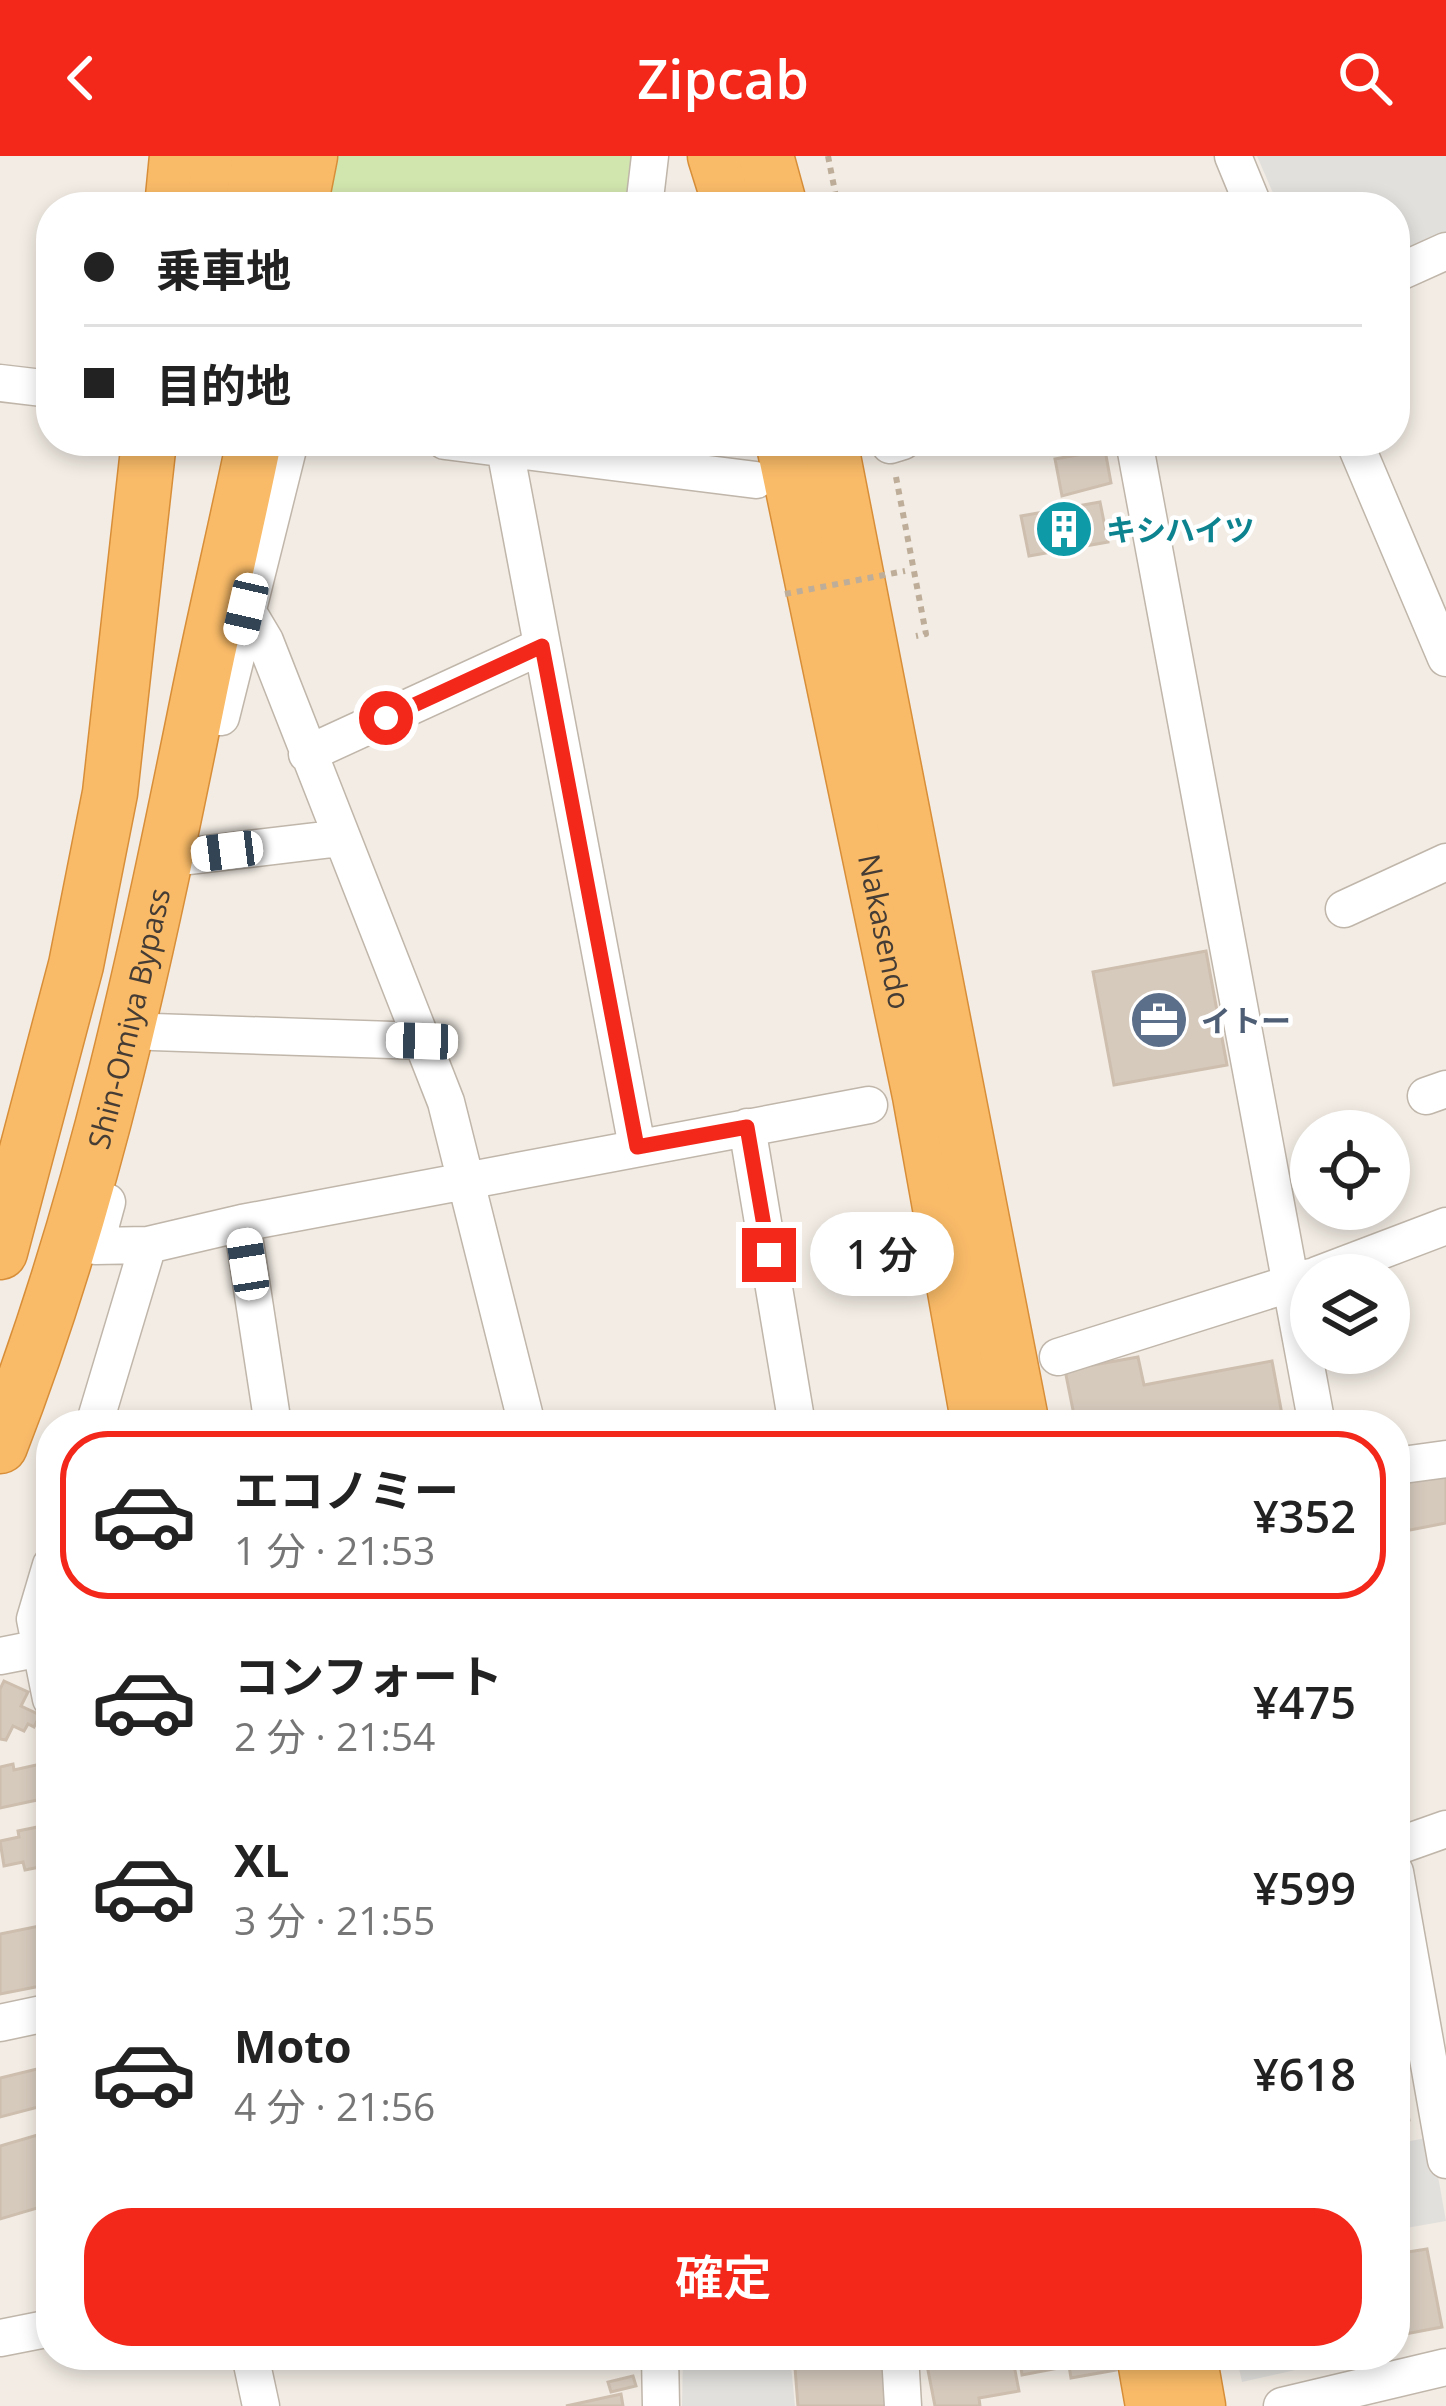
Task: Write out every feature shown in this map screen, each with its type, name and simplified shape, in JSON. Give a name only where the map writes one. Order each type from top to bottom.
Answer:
[{"type":"highway","points":[[173,192],[177,156]]},
{"type":"highway","points":[[217,192],[223,156]]},
{"type":"highway","points":[[254,192],[260,156]]},
{"type":"highway","points":[[303,192],[310,156]]},
{"type":"highway","points":[[715,156],[726,192]]},
{"type":"highway","points":[[766,156],[776,192]]},
{"type":"highway","points":[[804,156],[811,192]]},
{"type":"highway","points":[[110,793],[146,456]]},
{"type":"highway","points":[[0,1252],[76,965],[169,456]]},
{"type":"highway","points":[[204,672],[206,506],[214,456]]},
{"type":"highway","name":"Shin-Omiya Bypass","points":[[0,1446],[99,1151],[251,456]]},
{"type":"highway","name":"Nakasendo","points":[[833,456],[1019,1410]]},
{"type":"highway","points":[[885,456],[930,893],[926,933]]},
{"type":"highway","name":"Nakasendo","points":[[770,460],[920,1096],[976,1410]]},
{"type":"highway","points":[[1147,2370],[1153,2406]]},
{"type":"highway","points":[[1192,2370],[1198,2406]]},
{"type":"street","points":[[646,192],[650,156]]},
{"type":"street","points":[[1233,156],[1248,192]]},
{"type":"street","points":[[1410,267],[1446,251]]},
{"type":"street","points":[[0,383],[36,387]]},
{"type":"street","points":[[286,456],[246,609],[152,1033],[95,1246],[148,1245],[242,1223],[869,1106]]},
{"type":"street","points":[[506,456],[637,1147]]},
{"type":"street","points":[[692,456],[770,460]]},
{"type":"street","points":[[1137,456],[1302,1254]]},
{"type":"street","points":[[1360,456],[1446,658]]},
{"type":"street","points":[[246,609],[265,640],[446,1102],[523,1410]]},
{"type":"street","points":[[307,754],[542,646]]},
{"type":"street","points":[[190,856],[341,838]]},
{"type":"street","points":[[1344,909],[1446,862]]},
{"type":"street","points":[[152,1033],[422,1041]]},
{"type":"street","points":[[747,1127],[794,1410]]},
{"type":"street","points":[[242,1223],[271,1410]]},
{"type":"street","points":[[1373,1254],[1446,1226]]},
{"type":"street","points":[[98,1410],[148,1245]]},
{"type":"street","points":[[1058,1357],[1290,1284]]},
{"type":"street","points":[[1313,1374],[1315,1410]]},
{"type":"street","points":[[1410,1464],[1446,1459]]},
{"type":"street","points":[[0,1656],[36,1649]]},
{"type":"street","points":[[1410,1841],[1446,1829]]},
{"type":"street","points":[[1410,1943],[1440,2084],[1446,2159]]},
{"type":"street","points":[[0,2023],[36,2015]]},
{"type":"street","points":[[0,2338],[36,2331]]},
{"type":"street","points":[[1282,2406],[1446,2366]]},
{"type":"street","points":[[253,2370],[261,2406]]},
{"type":"street","points":[[660,2370],[661,2406]]},
{"type":"street","points":[[901,2370],[903,2406]]},
{"type":"path","points":[[828,156],[835,192]]},
{"type":"path","points":[[887,456],[926,634],[916,636]]},
{"type":"path","points":[[785,594],[905,571]]},
{"type":"green space","points":[[334,156],[638,156],[633,192],[326,192]]},
{"type":"shaded area","points":[[1257,156],[1446,156],[1446,238],[1410,253],[1410,192],[1273,192]]},
{"type":"shaded area","points":[[1431,2137],[1446,2221],[1410,2227],[1410,2141]]},
{"type":"shaded area","points":[[683,2370],[791,2370],[795,2406],[682,2406]]},
{"type":"shaded area","points":[[1239,2370],[1295,2370],[1242,2382]]},
{"type":"building","points":[[1106,456],[1111,483],[1062,496],[1055,459]]},
{"type":"building","name":"キシハイツ","points":[[1100,502],[1108,542],[1029,556],[1021,516]]},
{"type":"building","points":[[1206,951],[1227,1065],[1114,1085],[1093,972]]},
{"type":"building","points":[[1138,1357],[1144,1385],[1272,1361],[1281,1410],[1073,1410],[1065,1370]]},
{"type":"building","points":[[1446,1472],[1446,1523],[1410,1530],[1410,1479]]},
{"type":"building","points":[[4,1681],[28,1692],[21,1706],[36,1713],[34,1727],[28,1724],[24,1731],[13,1726],[6,1740],[0,1739]]},
{"type":"building","points":[[13,1764],[14,1770],[36,1765],[36,1800],[0,1808],[0,1767]]},
{"type":"building","points":[[36,1827],[36,1868],[25,1870],[23,1862],[4,1866],[0,1841],[19,1837],[18,1831]]},
{"type":"building","points":[[36,1927],[36,1987],[0,1994],[0,1934]]},
{"type":"building","points":[[36,2069],[36,2108],[0,2117],[0,2078]]},
{"type":"building","points":[[36,2135],[36,2208],[0,2219],[0,2146]]},
{"type":"building","points":[[1427,2249],[1442,2327],[1410,2333],[1410,2252]]},
{"type":"building","points":[[795,2370],[884,2370],[888,2406],[798,2406]]},
{"type":"building","points":[[928,2370],[1015,2370],[1019,2391],[979,2398],[980,2406],[935,2406]]},
{"type":"building","points":[[1070,2370],[1116,2370],[1071,2378]]},
{"type":"building","points":[[633,2376],[636,2386],[611,2392],[608,2382]]},
{"type":"building","points":[[621,2394],[623,2406],[566,2406]]},
{"type":"place","name":"キシハイツ","points":[[1064,529]]},
{"type":"place","name":"イトー","points":[[1159,1020]]},
{"type":"route","points":[[386,718],[542,646],[637,1147],[747,1127],[769,1255]]}]
